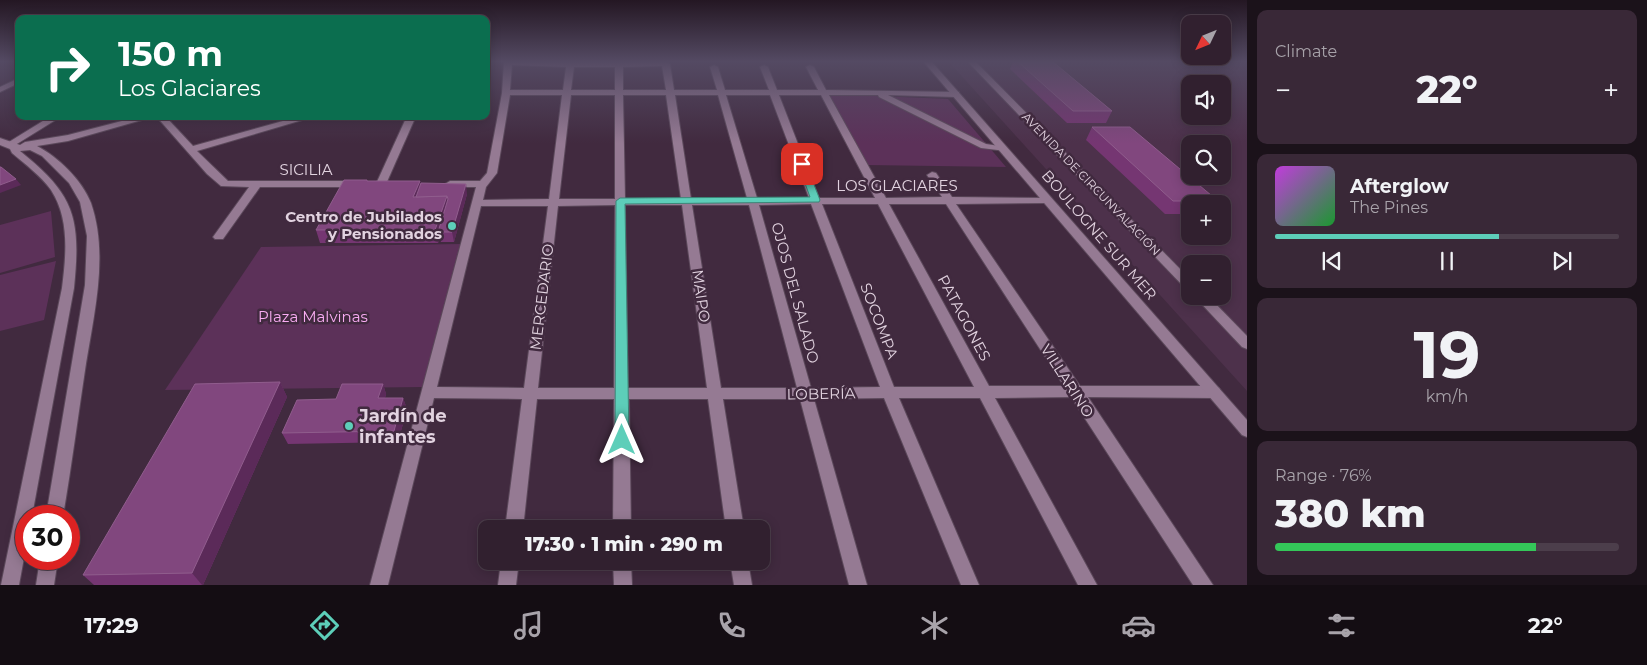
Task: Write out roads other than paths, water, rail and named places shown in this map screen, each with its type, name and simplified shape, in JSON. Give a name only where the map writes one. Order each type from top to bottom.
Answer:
[{"type":"street","points":[[379,585],[483,184],[492,172],[506,88]]},
{"type":"street","name":"MERCEDARIO","points":[[515,520],[568,88]]},
{"type":"street","points":[[619,88],[622,520]]},
{"type":"street","name":"MAIPO","points":[[671,88],[734,520]]},
{"type":"street","name":"OJOS DEL SALADO","points":[[721,88],[858,585]]},
{"type":"street","name":"SOCOMPA","points":[[773,88],[888,393],[970,585]]},
{"type":"street","name":"PATAGONES","points":[[821,88],[1088,585]]},
{"type":"street","name":"BOULOGNE SUR MER","points":[[951,88],[1247,430]]},
{"type":"street","name":"AVENIDA DE CIRCUNVALACIÓN","points":[[998,88],[1181,277]]},
{"type":"street","points":[[506,93],[877,92],[956,94]]},
{"type":"street","points":[[877,92],[984,146],[1003,149]]},
{"type":"street","points":[[9,145],[51,120]]},
{"type":"street","points":[[9,145],[79,135],[137,120]]},
{"type":"street","name":"SICILIA","points":[[164,120],[220,182],[231,185],[386,184],[410,120]]},
{"type":"street","points":[[191,150],[298,120]]},
{"type":"street","points":[[33,167],[45,154],[79,135]]},
{"type":"street","points":[[9,145],[32,147],[45,154],[73,182],[85,202],[93,236],[94,261],[91,285],[57,505]]},
{"type":"street","points":[[9,145],[55,189],[64,208],[70,234],[68,288],[10,585]]},
{"type":"street","name":"VILLARINO","points":[[932,175],[1073,391],[1204,585]]},
{"type":"street","points":[[437,184],[483,184]]},
{"type":"street","points":[[219,237],[256,185]]},
{"type":"street","name":"LOS GLACIARES","points":[[478,203],[1046,200]]},
{"type":"street","points":[[1209,305],[1247,344]]},
{"type":"street","name":"LOBERÍA","points":[[428,392],[716,395],[984,391],[1214,392]]},
{"type":"street","points":[[45,585],[47,570]]},
{"type":"street","points":[[507,585],[509,570]]},
{"type":"street","points":[[622,570],[623,585]]},
{"type":"street","points":[[740,570],[742,585]]},
{"type":"place","name":"Centro de Jubilados y Pensionados","points":[[452,226]]},
{"type":"place","name":"Jardín de infantes","points":[[349,426]]},
{"type":"park label","name":"Plaza Malvinas","points":[[313,317]]}]
